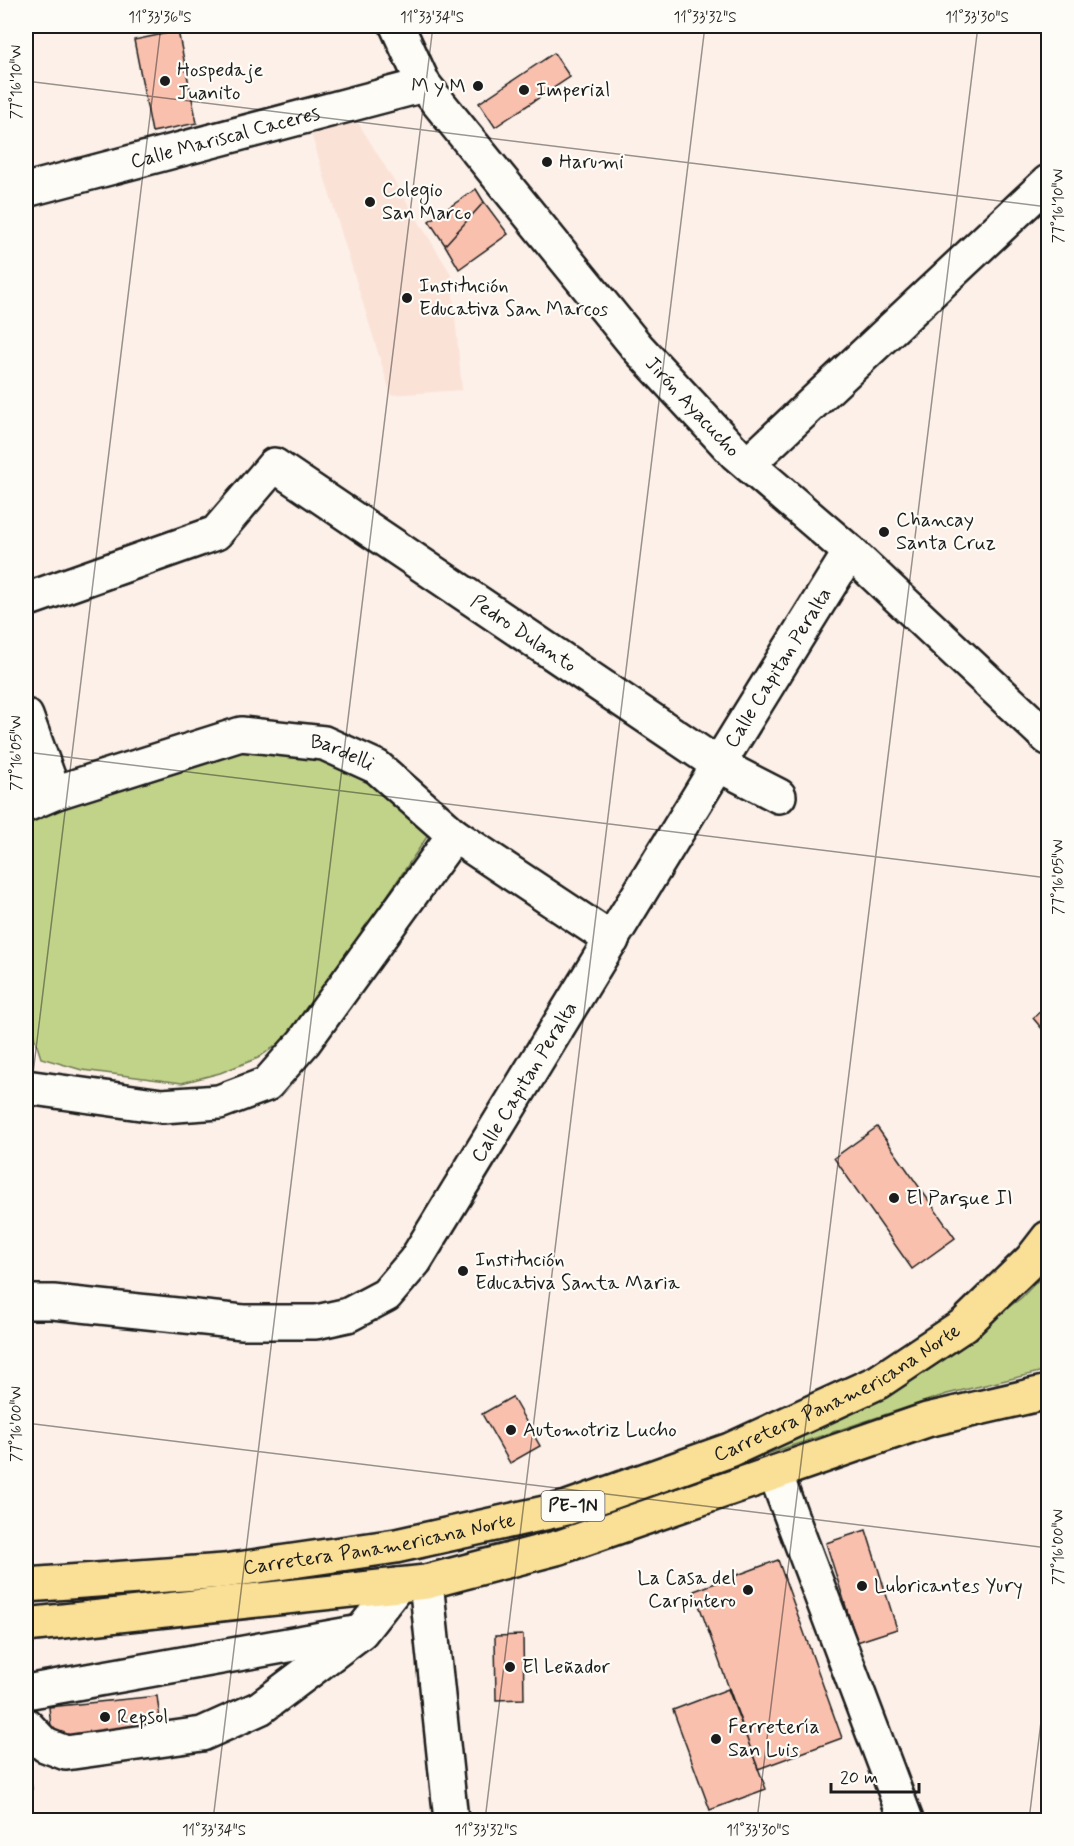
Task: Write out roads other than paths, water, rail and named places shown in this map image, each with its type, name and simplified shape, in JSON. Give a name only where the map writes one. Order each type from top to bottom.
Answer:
[{"type":"highway","name":"Carretera Panamericana Norte","points":[[26,1585],[224,1571],[396,1546],[567,1508],[730,1450],[878,1382],[965,1324],[1031,1260],[1048,1238]]},
{"type":"highway","name":"Carretera Panamericana Norte","points":[[26,1625],[412,1584],[560,1547],[927,1420],[1048,1392]]},
{"type":"street","name":"Jirón Ayacucho","points":[[397,26],[424,85],[636,347],[736,454],[850,552],[1048,738]]},
{"type":"street","name":"Calle Mariscal Caceres","points":[[26,190],[424,85]]},
{"type":"street","points":[[748,464],[1048,182]]},
{"type":"street","name":"Pedro Dulanto","points":[[26,600],[216,533],[274,465],[717,764],[779,796]]},
{"type":"street","name":"Calle Capitan Peralta","points":[[26,1302],[53,1302],[243,1322],[316,1322],[348,1315],[386,1295],[415,1261],[717,764],[850,552]]},
{"type":"street","points":[[26,716],[40,799]]},
{"type":"street","name":"Bardelli","points":[[40,799],[241,734],[324,742],[377,768],[454,835],[612,940]]},
{"type":"street","points":[[26,1087],[162,1106],[219,1101],[267,1084],[304,1042],[454,835]]},
{"type":"street","points":[[774,1473],[906,1821]]},
{"type":"street","points":[[26,1725],[45,1745],[66,1753],[202,1734],[260,1708],[361,1632],[412,1584]]},
{"type":"street","points":[[412,1584],[451,1821]]},
{"type":"street","points":[[26,1692],[361,1632]]},
{"type":"place","name":"Hospedaje Juanito","points":[[165,81]]},
{"type":"place","name":"M y M","points":[[478,86]]},
{"type":"place","name":"Imperial","points":[[524,90]]},
{"type":"place","name":"Harumi","points":[[547,162]]},
{"type":"place","name":"Colegio San Marco","points":[[370,202]]},
{"type":"place","name":"Institución Educativa San Marcos","points":[[407,298]]},
{"type":"place","name":"Chancay Santa Cruz","points":[[884,532]]},
{"type":"place","name":"El Parque II","points":[[894,1198]]},
{"type":"place","name":"Institución Educativa Santa Maria","points":[[463,1271]]},
{"type":"place","name":"Automotriz Lucho","points":[[511,1430]]},
{"type":"place","name":"Lubricantes Yury","points":[[862,1586]]},
{"type":"place","name":"La Casa del Carpintero","points":[[748,1590]]},
{"type":"place","name":"El Leñador","points":[[510,1667]]},
{"type":"place","name":"Repsol","points":[[105,1717]]},
{"type":"place","name":"Ferretería San Luis","points":[[716,1739]]}]
